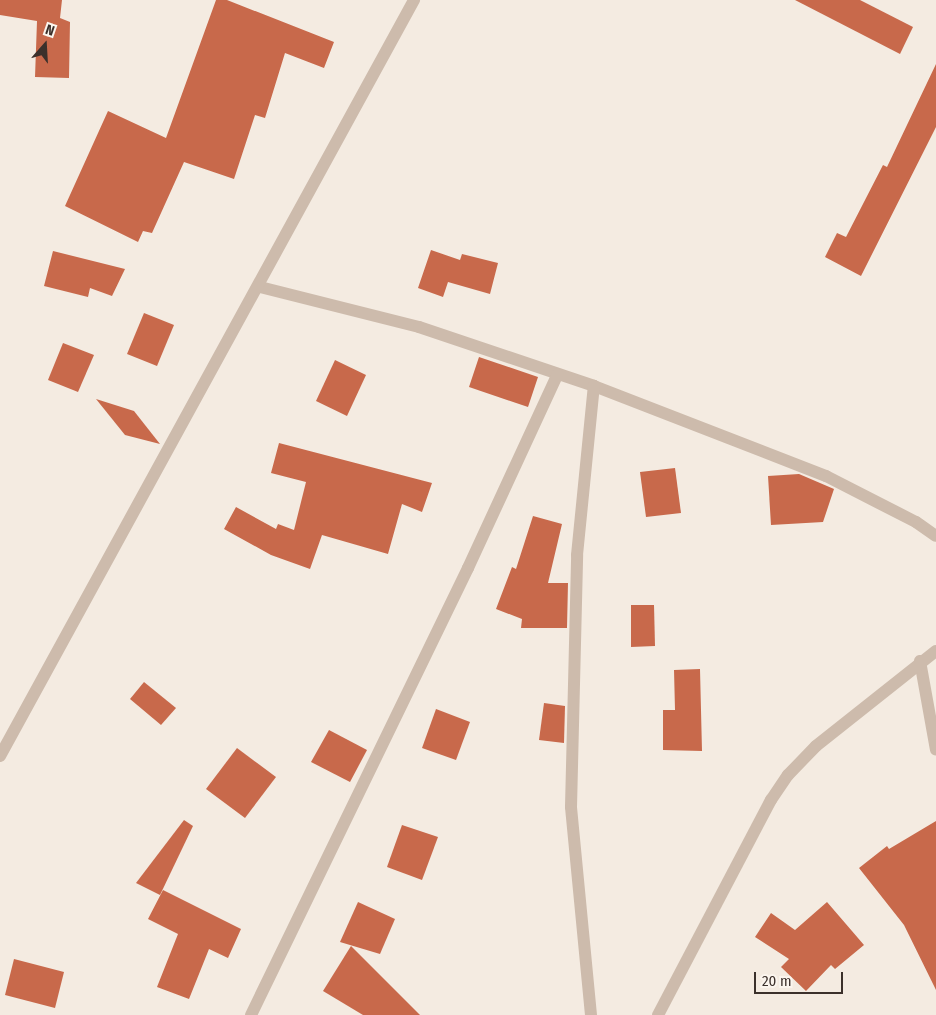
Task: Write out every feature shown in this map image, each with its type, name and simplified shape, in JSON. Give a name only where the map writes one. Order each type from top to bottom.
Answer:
[{"type":"street","points":[[0,756],[260,287],[414,0]]},
{"type":"street","points":[[260,287],[419,327],[594,386],[826,476],[936,536]]},
{"type":"street","points":[[251,1015],[464,577],[557,375]]},
{"type":"street","points":[[591,1015],[571,806],[577,555],[594,386]]},
{"type":"street","points":[[658,1015],[771,800],[788,775],[816,746],[920,661],[936,651]]},
{"type":"street","points":[[920,661],[936,750]]},
{"type":"building","points":[[0,0],[62,0],[60,18],[70,22],[69,78],[35,77],[37,21],[0,15]]},
{"type":"building","points":[[216,0],[227,0],[334,42],[324,68],[285,53],[265,118],[255,115],[234,179],[184,162],[152,233],[143,231],[138,242],[65,206],[108,111],[166,138]]},
{"type":"building","points":[[795,0],[860,0],[913,27],[900,54]]},
{"type":"building","points":[[936,64],[936,127],[861,276],[825,257],[837,233],[846,237],[883,165],[887,167]]},
{"type":"building","points":[[431,250],[460,260],[462,254],[498,263],[490,294],[448,282],[443,297],[418,288]]},
{"type":"building","points":[[53,251],[125,269],[112,296],[90,288],[88,297],[44,286]]},
{"type":"building","points":[[144,313],[174,325],[157,366],[127,354]]},
{"type":"building","points":[[63,343],[94,355],[78,392],[48,380]]},
{"type":"building","points":[[479,357],[538,377],[528,407],[469,387]]},
{"type":"building","points":[[335,360],[366,375],[347,416],[316,401]]},
{"type":"building","points":[[96,399],[134,411],[160,444],[125,435]]},
{"type":"building","points":[[279,443],[432,483],[422,512],[402,504],[388,554],[322,535],[310,569],[271,555],[224,529],[236,507],[276,529],[278,524],[294,530],[306,482],[271,473]]},
{"type":"building","points":[[675,468],[681,513],[646,517],[640,472]]},
{"type":"building","points":[[799,474],[834,489],[823,522],[771,525],[768,476]]},
{"type":"building","points":[[533,516],[562,524],[548,583],[568,583],[567,628],[521,628],[522,619],[496,609],[512,567],[516,569]]},
{"type":"building","points":[[631,605],[654,605],[655,646],[631,647]]},
{"type":"building","points":[[700,669],[702,751],[663,750],[663,710],[675,710],[674,670]]},
{"type":"building","points":[[144,682],[176,708],[161,725],[130,699]]},
{"type":"building","points":[[544,703],[565,706],[564,743],[539,740]]},
{"type":"building","points":[[436,709],[470,722],[456,760],[422,748]]},
{"type":"building","points":[[329,730],[367,750],[350,782],[311,762]]},
{"type":"building","points":[[237,748],[276,777],[245,818],[206,789]]},
{"type":"building","points":[[184,820],[193,826],[160,895],[136,883]]},
{"type":"building","points":[[936,821],[936,990],[904,925],[859,868],[887,846],[889,849]]},
{"type":"building","points":[[402,825],[438,837],[422,880],[387,867]]},
{"type":"building","points":[[163,890],[241,929],[228,958],[209,949],[189,999],[157,987],[178,934],[148,919]]},
{"type":"building","points":[[358,902],[395,919],[380,954],[340,942]]},
{"type":"building","points":[[827,902],[864,945],[835,969],[831,965],[806,991],[781,967],[789,959],[755,937],[771,913],[795,930]]},
{"type":"building","points":[[351,946],[420,1015],[363,1015],[323,991]]},
{"type":"building","points":[[14,959],[64,972],[55,1008],[5,995]]}]
